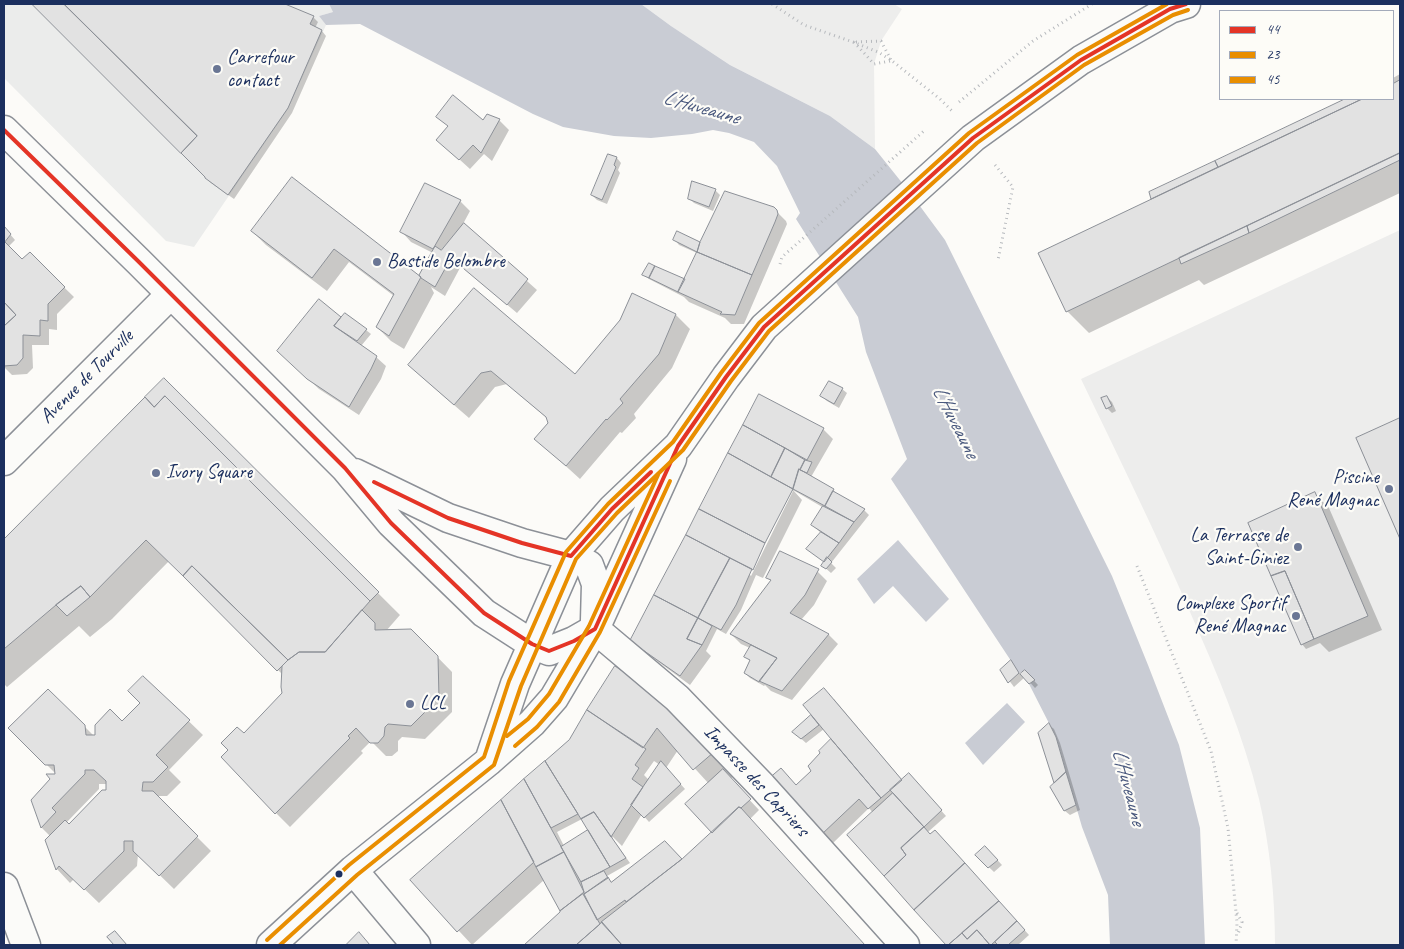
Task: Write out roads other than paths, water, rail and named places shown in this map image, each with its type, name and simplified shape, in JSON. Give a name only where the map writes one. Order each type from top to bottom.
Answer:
[{"type":"street","points":[[271,945],[353,870],[489,761],[532,723],[554,698],[595,629],[678,446],[726,377],[764,327],[973,138],[1081,60],[1175,6]]},
{"type":"street","points":[[4,130],[344,468],[391,523],[484,613],[532,644],[549,651],[574,641],[595,629]]},
{"type":"street","name":"Avenue de Tourville","points":[[4,461],[171,294]]},
{"type":"street","points":[[489,761],[515,684],[571,556],[612,509],[678,446]]},
{"type":"street","points":[[344,468],[448,518],[522,543],[571,556],[589,565],[596,584],[595,629]]},
{"type":"street","name":"Impasse des Capriers","points":[[595,629],[677,698],[762,786],[905,945]]},
{"type":"street","points":[[353,870],[416,945]]},
{"type":"street","points":[[4,887],[26,945]]},
{"type":"water","name":"L'Huveaune","points":[[329,4],[641,4],[730,65],[830,116],[875,149],[945,240],[1112,576],[1179,745],[1200,828],[1205,945],[1110,945],[1108,895],[1082,827],[1056,737],[1029,684],[1034,679],[1025,670],[1019,673],[891,479],[907,459],[866,352],[858,317],[796,219],[800,213],[777,166],[754,142],[729,133],[713,130],[651,138],[614,136],[563,127],[533,114],[360,24],[326,25],[319,16],[333,12]]},
{"type":"water","points":[[898,540],[949,599],[926,622],[893,586],[874,604],[857,579]]},
{"type":"water","points":[[1007,703],[1025,722],[983,765],[965,743]]},
{"type":"place","name":"Carrefour contact","points":[[217,69]]},
{"type":"place","name":"Bastide Belombre","points":[[377,262]]},
{"type":"place","name":"Ivory Square","points":[[156,473]]},
{"type":"place","name":"Piscine René Magnac","points":[[1389,489]]},
{"type":"place","name":"La Terrasse de Saint-Giniez","points":[[1298,547]]},
{"type":"place","name":"Complexe Sportif René Magnac","points":[[1296,616]]},
{"type":"place","name":"LCL","points":[[410,704]]}]
